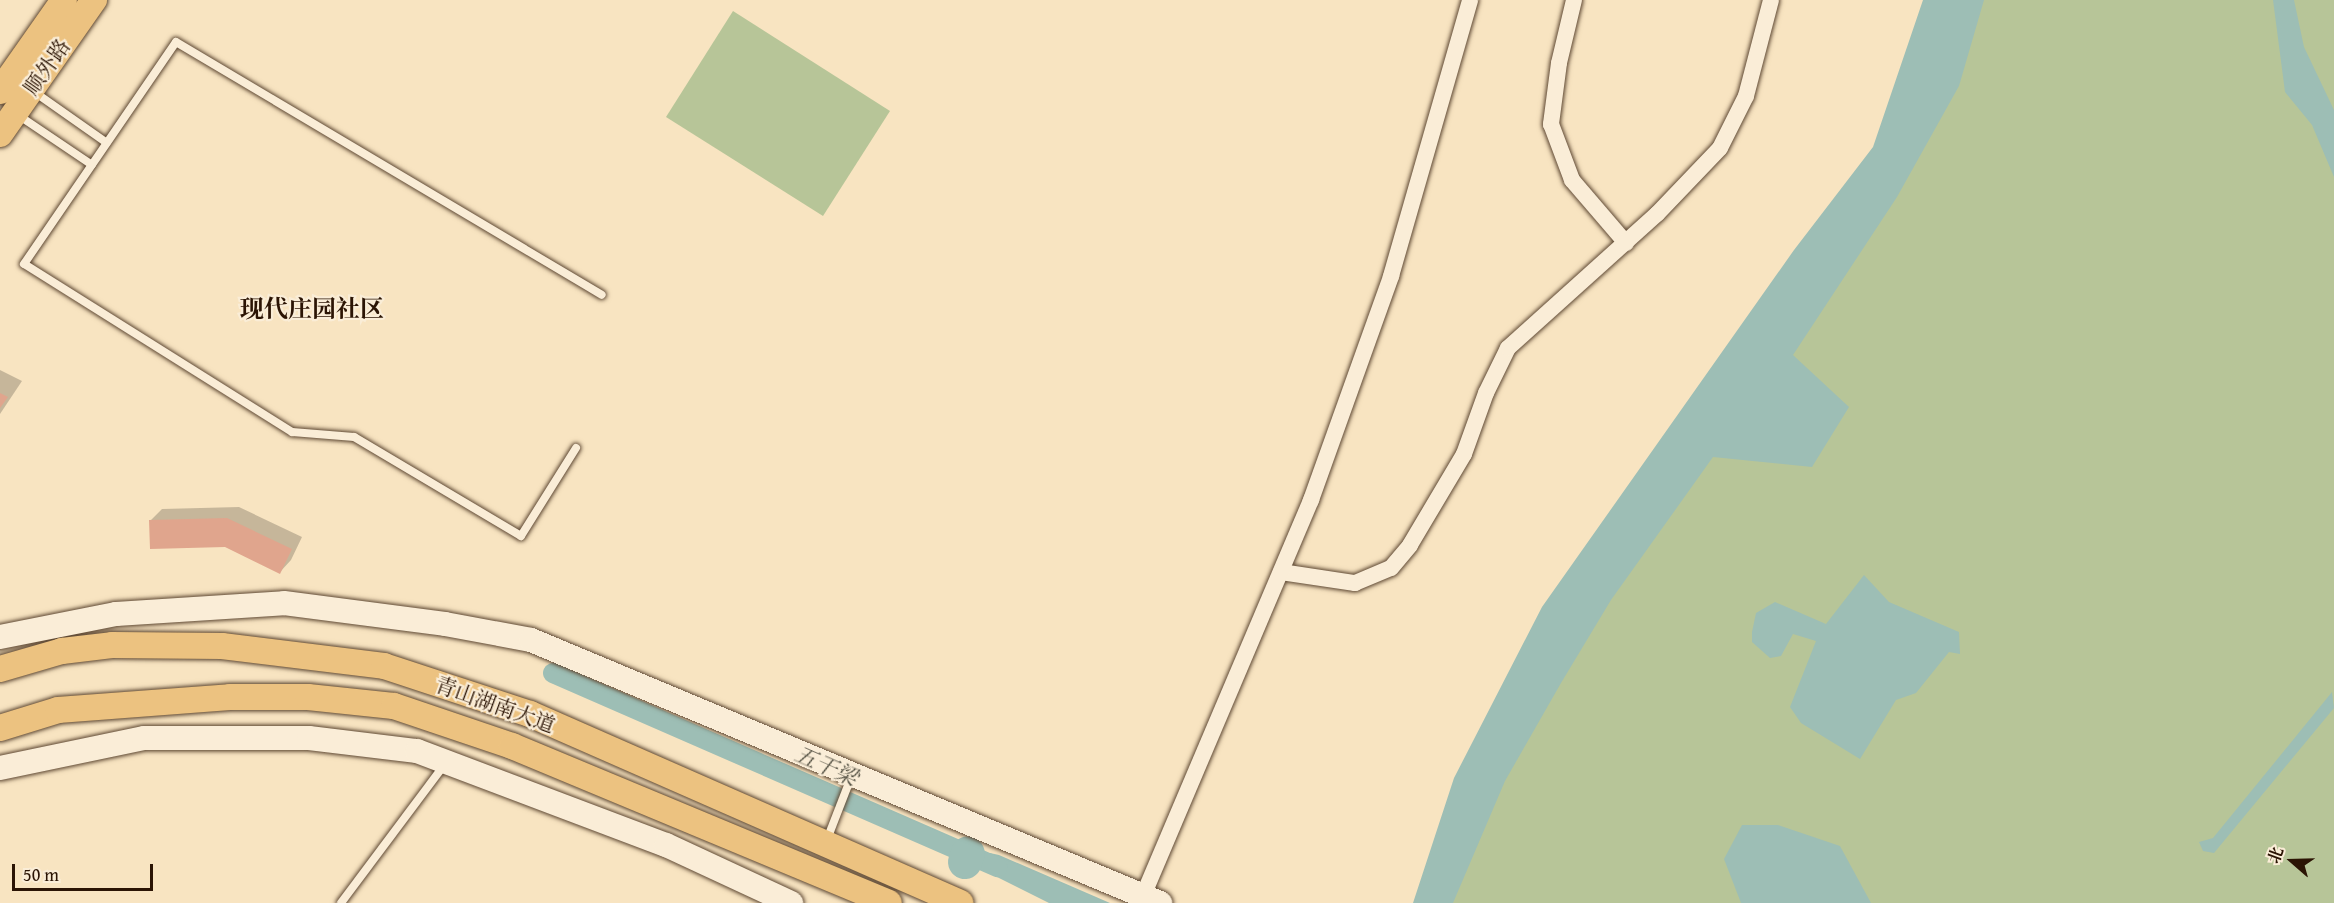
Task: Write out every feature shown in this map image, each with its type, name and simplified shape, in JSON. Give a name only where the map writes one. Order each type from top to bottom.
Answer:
[{"type":"main road","name":"顺外路","points":[[0,91],[64,0]]},
{"type":"main road","name":"顺外路","points":[[0,134],[94,0]]},
{"type":"main road","points":[[0,637],[103,617],[284,603],[445,624],[531,640],[1146,901]]},
{"type":"main road","name":"青山湖南大道","points":[[0,669],[62,651],[112,645],[222,646],[384,666],[530,714],[829,833],[960,903]]},
{"type":"main road","name":"青山湖南大道","points":[[0,728],[58,710],[230,698],[308,697],[394,706],[512,746],[889,903]]},
{"type":"main road","points":[[0,768],[144,738],[309,738],[417,751],[666,845],[791,903]]},
{"type":"street","points":[[1146,901],[1311,500],[1391,276],[1470,0]]},
{"type":"street","points":[[1574,0],[1559,63],[1551,124],[1572,180],[1626,243]]},
{"type":"street","points":[[1281,572],[1355,583],[1391,568],[1410,545],[1464,454],[1486,393],[1508,348],[1626,243],[1720,148],[1746,96],[1771,0]]},
{"type":"street","points":[[103,617],[112,645]]},
{"type":"lane","points":[[576,448],[521,536],[354,437],[292,432],[24,264],[176,42],[602,295]]},
{"type":"lane","points":[[31,90],[107,142]]},
{"type":"lane","points":[[15,112],[92,165]]},
{"type":"lane","points":[[341,903],[447,762]]},
{"type":"lane","points":[[829,833],[851,777]]},
{"type":"green space","points":[[1953,0],[2334,0],[2334,903],[1439,903],[1546,635],[1902,152]]},
{"type":"green space","points":[[733,11],[890,111],[823,216],[666,117]]},
{"type":"water","points":[[1923,0],[1984,0],[1959,86],[1897,197],[1793,355],[1849,407],[1812,467],[1713,457],[1611,600],[1561,683],[1505,781],[1453,903],[1413,903],[1454,778],[1542,607],[1794,250],[1873,147]]},
{"type":"water","points":[[2273,0],[2294,0],[2304,47],[2334,110],[2334,177],[2312,125],[2285,92]]},
{"type":"water","points":[[1864,575],[1889,602],[1959,632],[1960,654],[1949,652],[1916,693],[1896,700],[1860,759],[1801,723],[1790,707],[1816,641],[1793,634],[1781,656],[1770,658],[1752,642],[1752,632],[1756,613],[1775,602],[1826,624]]},
{"type":"water","points":[[2332,692],[2334,708],[2214,853],[2203,851],[2199,842],[2213,838]]},
{"type":"water","points":[[1742,825],[1778,825],[1840,846],[1871,903],[1741,903],[1724,859]]},
{"type":"water","points":[[990,853],[1110,903],[1049,903],[979,868],[974,856]]},
{"type":"building","points":[[0,393],[8,397],[0,408]]},
{"type":"building","points":[[227,518],[292,549],[280,574],[225,547],[150,549],[149,520]]},
{"type":"waterway","name":"五干梁","points":[[553,673],[998,867]]},
{"type":"waterway","points":[[965,862],[968,853]]},
{"type":"district","name":"现代庄园社区","points":[[312,309]]}]
